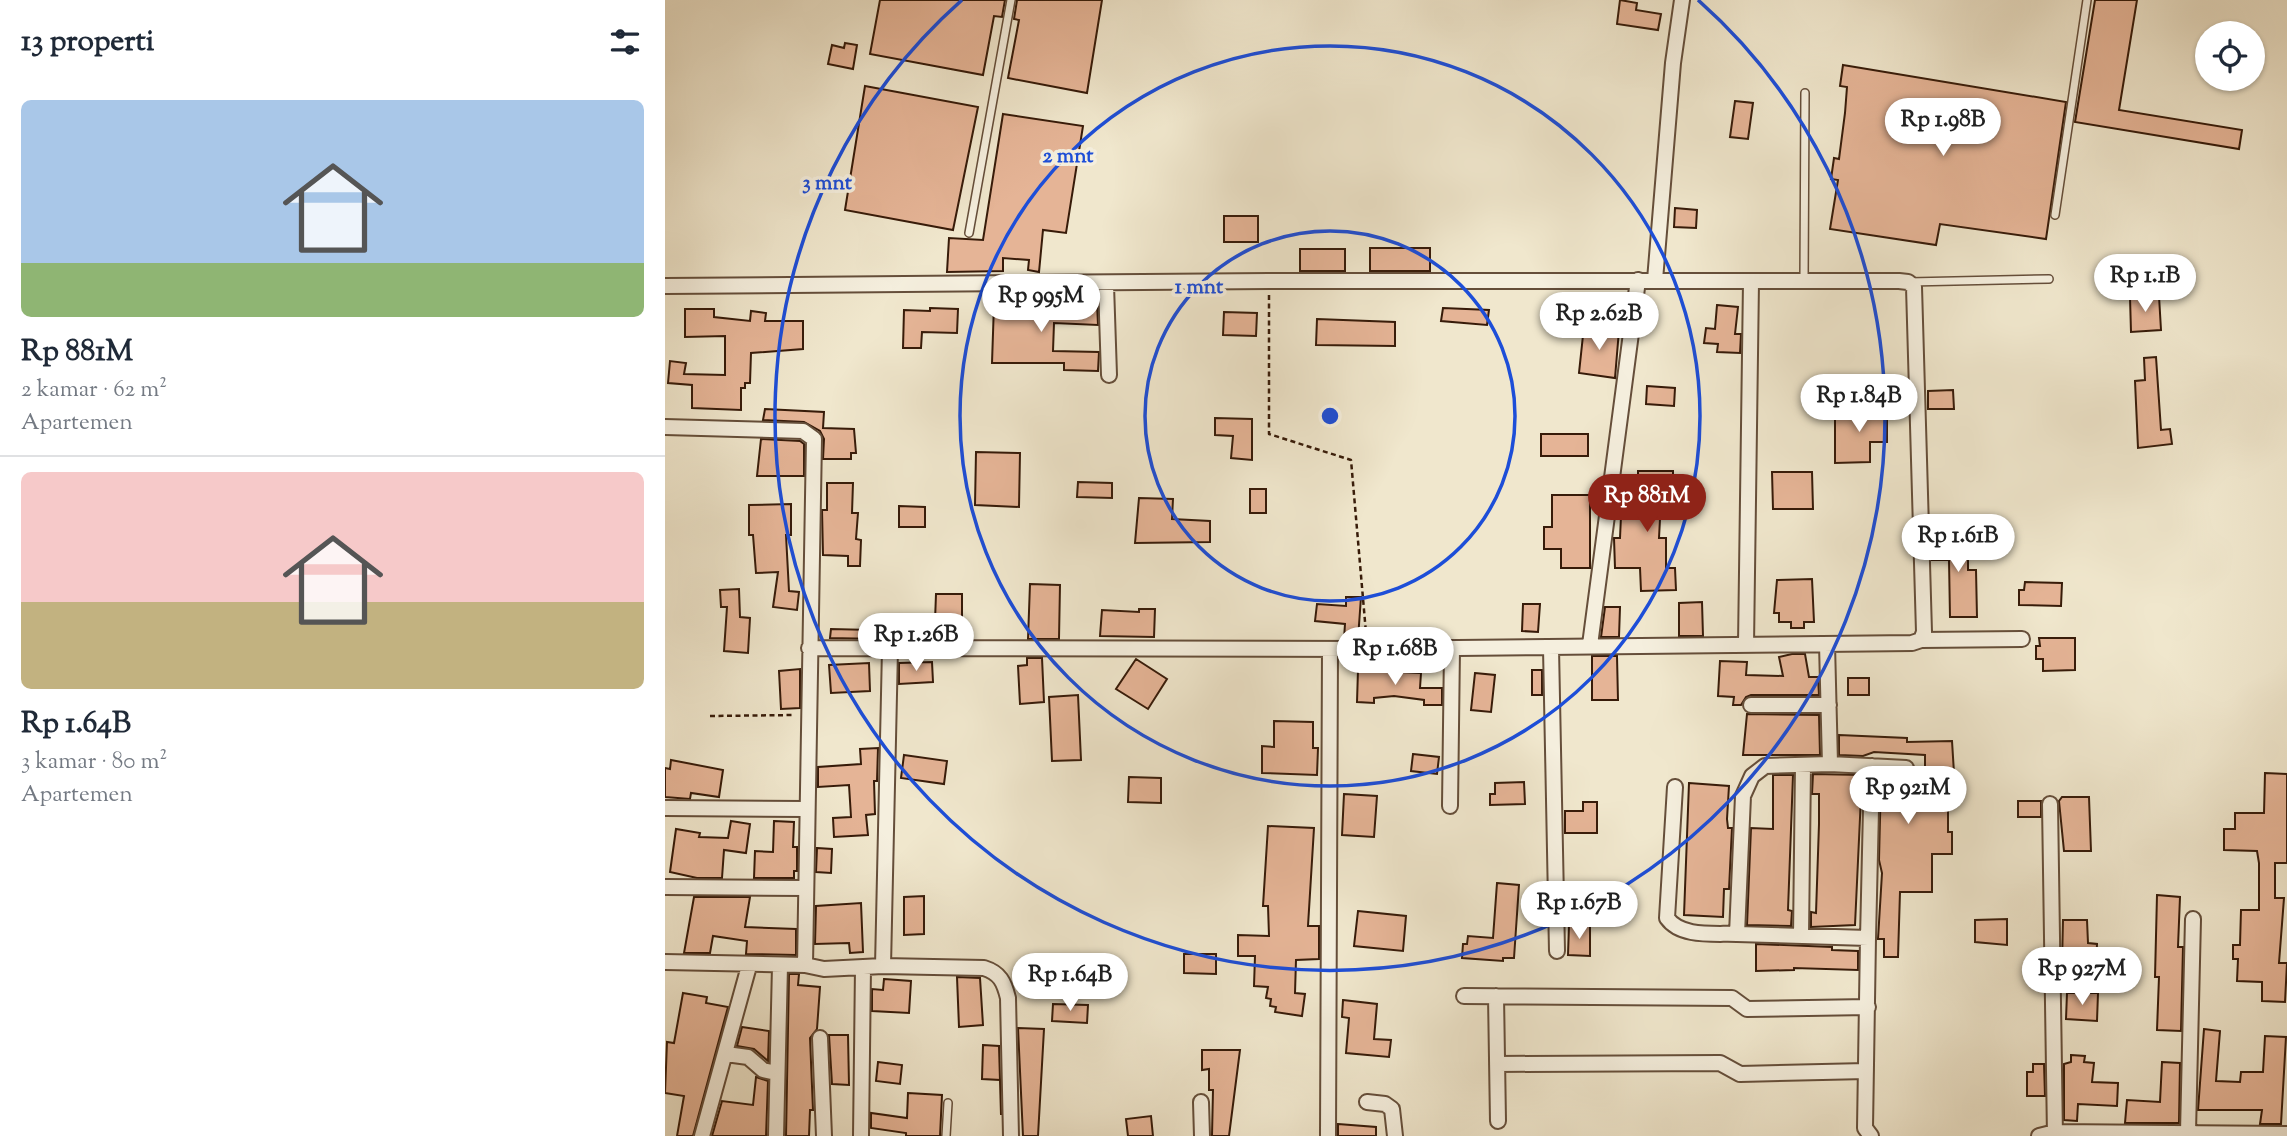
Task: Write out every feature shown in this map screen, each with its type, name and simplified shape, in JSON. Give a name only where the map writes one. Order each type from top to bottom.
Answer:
[{"type":"street","points":[[1655,280],[1673,63],[1682,0]]},
{"type":"street","points":[[1590,645],[1638,280]]},
{"type":"street","points":[[665,286],[1106,285],[1269,281],[1908,282],[1914,293],[1924,632],[1921,640]]},
{"type":"street","points":[[1747,645],[1751,282]]},
{"type":"street","points":[[1106,285],[1109,375]]},
{"type":"street","points":[[665,427],[803,431],[812,435],[815,443],[805,809],[805,965]]},
{"type":"street","points":[[809,648],[1551,648],[1590,645],[1912,643],[1921,640],[2022,639]]},
{"type":"street","points":[[1827,644],[1830,764]]},
{"type":"street","points":[[1450,806],[1452,648]]},
{"type":"street","points":[[1551,648],[1557,951]]},
{"type":"street","points":[[883,966],[890,649]]},
{"type":"street","points":[[1328,1136],[1331,649]]},
{"type":"street","points":[[1751,705],[1829,705]]},
{"type":"street","points":[[1737,934],[1743,796],[1746,784],[1765,766],[1830,764],[1906,768]]},
{"type":"street","points":[[1801,936],[1803,765]]},
{"type":"street","points":[[1871,1136],[1865,1128],[1873,766]]},
{"type":"street","points":[[1675,787],[1667,918],[1671,924],[1687,930],[1737,934],[1868,938]]},
{"type":"street","points":[[2050,804],[2055,1134]]},
{"type":"street","points":[[665,808],[805,809]]},
{"type":"street","points":[[665,887],[805,888]]},
{"type":"street","points":[[2188,1132],[2193,919]]},
{"type":"street","points":[[665,962],[749,966],[805,965],[824,969],[883,966],[984,968],[999,975],[1008,998],[1011,1136]]},
{"type":"street","points":[[702,1136],[749,966]]},
{"type":"street","points":[[776,1136],[780,966]]},
{"type":"street","points":[[861,1136],[863,967]]},
{"type":"street","points":[[1464,996],[1732,998],[1747,1009],[1868,1007]]},
{"type":"street","points":[[1496,996],[1498,1121]]},
{"type":"street","points":[[820,1038],[824,1136]]},
{"type":"street","points":[[726,1054],[748,1057],[763,1070],[776,1073]]},
{"type":"street","points":[[1497,1064],[1720,1063],[1740,1074],[1867,1071]]},
{"type":"street","points":[[1201,1102],[1202,1136]]},
{"type":"street","points":[[1367,1102],[1385,1104],[1392,1109],[1395,1136]]},
{"type":"street","points":[[2039,1136],[2156,1135],[2188,1132],[2287,1134]]},
{"type":"lane","points":[[968,233],[1010,0]]},
{"type":"lane","points":[[2055,215],[2087,0]]},
{"type":"lane","points":[[1804,283],[1805,93]]},
{"type":"lane","points":[[1908,282],[2049,279]]},
{"type":"lane","points":[[946,1136],[948,1103]]},
{"type":"path","points":[[1269,281],[1269,434],[1352,460],[1367,649]]},
{"type":"path","points":[[710,716],[808,715]]},
{"type":"building","points":[[880,0],[1005,0],[1002,17],[994,16],[983,75],[870,54]]},
{"type":"building","points":[[1017,0],[1102,0],[1087,93],[1008,78],[1019,20],[1014,19]]},
{"type":"building","points":[[1620,0],[1637,3],[1636,10],[1661,14],[1658,30],[1617,24]]},
{"type":"building","points":[[2095,0],[2137,0],[2119,110],[2242,130],[2239,149],[2075,122]]},
{"type":"building","points":[[845,43],[857,45],[853,69],[828,64],[832,45],[844,48]]},
{"type":"building","points":[[1843,65],[2066,102],[2046,239],[1940,224],[1936,245],[1830,229],[1838,180],[1831,179],[1834,158],[1839,159],[1845,113],[1847,87],[1840,86]]},
{"type":"building","points":[[865,86],[978,107],[953,230],[845,210]]},
{"type":"building","points":[[1735,101],[1753,103],[1748,139],[1730,137]]},
{"type":"building","points":[[1003,114],[1083,126],[1066,233],[1043,230],[1039,272],[1028,270],[1029,260],[1003,258],[1003,271],[947,272],[949,238],[983,240]]},
{"type":"building","points":[[1675,208],[1697,210],[1696,228],[1674,227]]},
{"type":"building","points":[[1224,216],[1258,216],[1258,242],[1224,242]]},
{"type":"building","points":[[1370,248],[1430,248],[1430,271],[1370,271]]},
{"type":"building","points":[[1300,249],[1345,249],[1345,271],[1300,271]]},
{"type":"building","points":[[2159,296],[2161,330],[2131,332],[2130,297]]},
{"type":"building","points":[[1097,303],[1098,325],[1054,323],[1053,351],[1099,352],[1098,371],[1064,370],[1064,363],[992,363],[994,304]]},
{"type":"building","points":[[1717,305],[1738,307],[1735,334],[1741,334],[1740,353],[1717,352],[1718,344],[1704,343],[1706,328],[1715,329]]},
{"type":"building","points":[[930,308],[958,309],[957,333],[922,332],[921,348],[903,348],[904,310],[930,311]]},
{"type":"building","points":[[1443,308],[1489,310],[1487,325],[1441,321]]},
{"type":"building","points":[[685,309],[714,309],[714,317],[750,321],[751,311],[766,313],[765,321],[803,321],[803,349],[751,353],[750,383],[745,383],[745,388],[741,388],[741,410],[692,408],[692,385],[668,383],[670,361],[686,363],[684,374],[725,375],[725,336],[685,337]]},
{"type":"building","points":[[1224,312],[1257,313],[1256,336],[1223,335]]},
{"type":"building","points":[[1317,319],[1395,322],[1395,346],[1316,345]]},
{"type":"building","points":[[1584,326],[1619,330],[1615,378],[1579,373]]},
{"type":"building","points":[[2156,357],[2161,430],[2170,429],[2172,444],[2138,448],[2135,381],[2145,380],[2144,358]]},
{"type":"building","points":[[1647,386],[1675,388],[1674,406],[1646,404]]},
{"type":"building","points":[[1953,390],[1954,409],[1928,409],[1928,391]]},
{"type":"building","points":[[1870,408],[1887,408],[1887,442],[1870,442],[1870,462],[1835,463],[1835,411],[1870,411]]},
{"type":"building","points":[[765,409],[824,412],[823,428],[854,429],[856,453],[851,453],[851,459],[823,459],[824,439],[820,431],[804,422],[763,420]]},
{"type":"building","points":[[1215,418],[1252,419],[1252,460],[1231,458],[1233,436],[1215,435]]},
{"type":"building","points":[[1541,434],[1588,434],[1588,456],[1541,456]]},
{"type":"building","points":[[761,439],[800,441],[804,444],[804,476],[757,476]]},
{"type":"building","points":[[976,452],[1020,453],[1019,507],[975,505]]},
{"type":"building","points":[[1638,471],[1673,471],[1673,500],[1661,500],[1659,538],[1666,538],[1666,568],[1675,568],[1676,590],[1641,591],[1640,568],[1615,568],[1614,538],[1620,538],[1621,516],[1638,517]]},
{"type":"building","points":[[1772,472],[1812,472],[1813,509],[1773,509]]},
{"type":"building","points":[[1078,482],[1112,483],[1112,498],[1077,497]]},
{"type":"building","points":[[827,483],[853,483],[852,513],[858,513],[856,539],[861,540],[860,566],[848,566],[848,556],[823,555],[822,510],[827,510]]},
{"type":"building","points":[[1250,489],[1266,489],[1266,513],[1250,513]]},
{"type":"building","points":[[1552,495],[1590,495],[1590,568],[1561,568],[1561,549],[1544,549],[1544,527],[1552,527]]},
{"type":"building","points":[[1139,498],[1173,499],[1172,519],[1210,521],[1210,542],[1135,543]]},
{"type":"building","points":[[791,504],[791,535],[786,535],[789,591],[799,592],[797,610],[773,607],[778,572],[756,573],[753,535],[749,535],[749,505]]},
{"type":"building","points":[[899,506],[925,507],[925,527],[899,527]]},
{"type":"building","points":[[1968,535],[1968,570],[1976,570],[1977,617],[1950,617],[1949,560],[1932,560],[1931,536]]},
{"type":"building","points":[[1812,579],[1814,622],[1804,622],[1804,628],[1791,628],[1791,622],[1779,622],[1779,613],[1774,613],[1777,580]]},
{"type":"building","points":[[2025,582],[2062,583],[2061,606],[2019,605],[2019,590],[2024,590]]},
{"type":"building","points":[[1030,584],[1060,585],[1059,639],[1028,639]]},
{"type":"building","points":[[739,589],[740,617],[750,618],[748,653],[724,651],[727,607],[721,607],[720,590]]},
{"type":"building","points":[[936,594],[962,594],[962,621],[935,621]]},
{"type":"building","points":[[1346,597],[1361,597],[1358,639],[1344,639],[1345,624],[1315,621],[1317,604],[1346,606]]},
{"type":"building","points":[[1702,602],[1703,636],[1679,636],[1679,603]]},
{"type":"building","points":[[1523,604],[1540,604],[1538,632],[1522,631]]},
{"type":"building","points":[[1605,607],[1620,607],[1619,637],[1601,637]]},
{"type":"building","points":[[1139,609],[1155,609],[1154,637],[1100,636],[1102,610],[1139,612]]},
{"type":"building","points":[[883,615],[888,629],[879,631],[897,633],[879,639],[830,638],[831,629],[871,630],[867,620]]},
{"type":"building","points":[[2039,638],[2075,638],[2075,670],[2043,671],[2043,659],[2036,659],[2036,646],[2040,646]]},
{"type":"building","points":[[1805,654],[1809,677],[1818,677],[1819,695],[1751,695],[1746,697],[1741,705],[1733,705],[1734,697],[1718,696],[1720,661],[1747,662],[1746,675],[1783,676],[1779,657]]},
{"type":"building","points":[[1592,656],[1617,656],[1618,700],[1592,700]]},
{"type":"building","points":[[1027,658],[1042,658],[1044,702],[1020,704],[1018,666],[1027,665]]},
{"type":"building","points":[[1136,659],[1167,679],[1148,709],[1116,689]]},
{"type":"building","points":[[932,662],[933,682],[899,684],[899,663]]},
{"type":"building","points":[[869,663],[870,691],[831,693],[829,665]]},
{"type":"building","points":[[800,669],[800,708],[781,709],[779,671]]},
{"type":"building","points":[[1358,670],[1421,673],[1420,688],[1442,688],[1442,705],[1424,705],[1424,700],[1394,696],[1374,698],[1374,703],[1357,702]]},
{"type":"building","points":[[1532,670],[1542,670],[1542,695],[1532,695]]},
{"type":"building","points":[[1475,673],[1495,675],[1491,712],[1471,710]]},
{"type":"building","points":[[1848,678],[1869,678],[1869,695],[1848,695]]},
{"type":"building","points":[[1078,695],[1081,760],[1052,761],[1049,697]]},
{"type":"building","points":[[1747,714],[1819,715],[1820,755],[1743,755]]},
{"type":"building","points":[[1274,721],[1313,722],[1313,748],[1318,748],[1317,775],[1262,773],[1262,746],[1274,747]]},
{"type":"building","points":[[1839,735],[1907,738],[1907,742],[1952,741],[1956,805],[1948,805],[1948,832],[1952,832],[1952,854],[1932,854],[1932,892],[1900,892],[1898,957],[1884,957],[1884,939],[1878,939],[1882,873],[1879,860],[1881,779],[1904,781],[1902,807],[1930,807],[1930,776],[1925,776],[1925,755],[1874,752],[1863,756],[1839,755]]},
{"type":"building","points":[[878,748],[877,781],[874,781],[875,814],[866,815],[868,835],[834,837],[833,818],[851,817],[849,785],[818,787],[818,767],[861,764],[860,749]]},
{"type":"building","points":[[1413,754],[1439,757],[1437,774],[1411,771]]},
{"type":"building","points":[[904,755],[947,761],[944,784],[901,778]]},
{"type":"building","points":[[671,760],[723,770],[719,797],[691,793],[690,799],[665,797],[665,768],[670,769]]},
{"type":"building","points":[[2265,773],[2287,774],[2287,863],[2275,863],[2275,898],[2284,898],[2279,963],[2287,963],[2285,1002],[2262,1001],[2262,982],[2237,981],[2238,959],[2233,959],[2233,945],[2240,945],[2241,910],[2259,910],[2259,863],[2257,851],[2224,850],[2224,829],[2235,829],[2235,813],[2264,813]]},
{"type":"building","points":[[1813,774],[1862,775],[1855,925],[1811,927],[1811,912],[1816,913],[1819,824],[1819,794],[1812,794]]},
{"type":"building","points":[[1773,775],[1793,775],[1788,910],[1792,911],[1791,926],[1747,925],[1751,828],[1773,829]]},
{"type":"building","points":[[1129,777],[1161,778],[1161,803],[1128,802]]},
{"type":"building","points":[[1524,782],[1525,804],[1490,805],[1490,794],[1495,794],[1495,783]]},
{"type":"building","points":[[1689,783],[1729,786],[1727,819],[1728,828],[1732,828],[1729,889],[1724,889],[1723,917],[1684,915]]},
{"type":"building","points":[[1344,794],[1377,796],[1374,837],[1342,835]]},
{"type":"building","points":[[2062,797],[2089,797],[2091,851],[2064,851],[2059,801]]},
{"type":"building","points":[[2018,801],[2041,801],[2041,817],[2018,817]]},
{"type":"building","points":[[1583,802],[1597,802],[1597,833],[1565,833],[1565,811],[1583,811]]},
{"type":"building","points":[[731,821],[750,824],[746,853],[724,850],[722,878],[697,878],[670,872],[676,829],[700,833],[699,837],[728,838]]},
{"type":"building","points":[[774,821],[794,822],[793,847],[797,847],[797,871],[794,871],[794,878],[754,878],[755,851],[773,852]]},
{"type":"building","points":[[1268,826],[1314,828],[1308,926],[1319,926],[1319,959],[1296,960],[1295,993],[1305,994],[1302,1016],[1275,1012],[1276,1007],[1270,1006],[1271,999],[1266,998],[1268,987],[1254,986],[1255,956],[1238,956],[1238,935],[1269,936],[1268,906],[1263,906]]},
{"type":"building","points":[[817,848],[832,849],[831,873],[816,872]]},
{"type":"building","points":[[1497,883],[1519,885],[1514,958],[1503,958],[1503,961],[1462,958],[1463,944],[1467,944],[1468,936],[1493,938]]},
{"type":"building","points":[[2157,895],[2180,897],[2178,947],[2183,947],[2181,1031],[2157,1030]]},
{"type":"building","points":[[924,896],[924,934],[904,935],[904,897]]},
{"type":"building","points":[[694,897],[750,897],[745,927],[796,929],[796,955],[746,954],[747,941],[713,936],[710,953],[684,953]]},
{"type":"building","points":[[861,903],[863,952],[850,953],[849,943],[815,944],[816,906]]},
{"type":"building","points":[[1358,911],[1406,916],[1403,951],[1354,946]]},
{"type":"building","points":[[2007,919],[2007,945],[1975,942],[1975,920]]},
{"type":"building","points":[[2063,920],[2087,920],[2088,943],[2097,944],[2096,967],[2062,964]]},
{"type":"building","points":[[1569,925],[1590,926],[1590,956],[1568,955]]},
{"type":"building","points":[[1756,944],[1832,947],[1832,950],[1858,951],[1858,970],[1794,968],[1756,971]]},
{"type":"building","points":[[1184,954],[1216,954],[1216,974],[1184,973]]},
{"type":"building","points":[[789,974],[799,974],[798,985],[820,987],[817,1029],[810,1038],[813,1110],[810,1110],[809,1136],[786,1136]]},
{"type":"building","points":[[957,977],[980,978],[983,1025],[959,1027]]},
{"type":"building","points":[[884,979],[911,981],[909,1013],[872,1011],[872,989],[883,990]]},
{"type":"building","points":[[683,993],[707,997],[706,1003],[728,1007],[693,1136],[677,1136],[684,1096],[665,1093],[667,1042],[674,1043]]},
{"type":"building","points":[[2067,993],[2098,993],[2097,1021],[2066,1019]]},
{"type":"building","points":[[1343,1000],[1377,1004],[1374,1039],[1391,1040],[1389,1057],[1346,1053],[1349,1018],[1342,1017]]},
{"type":"building","points":[[1053,1004],[1088,1005],[1087,1023],[1052,1021]]},
{"type":"building","points":[[742,1027],[769,1031],[768,1061],[754,1049],[737,1046]]},
{"type":"building","points":[[1018,1028],[1044,1029],[1038,1136],[1023,1136]]},
{"type":"building","points":[[2204,1029],[2220,1031],[2216,1081],[2240,1082],[2241,1072],[2263,1072],[2265,1036],[2286,1037],[2281,1124],[2260,1124],[2262,1110],[2198,1110]]},
{"type":"building","points":[[829,1035],[848,1035],[849,1085],[832,1084]]},
{"type":"building","points":[[983,1045],[999,1046],[1000,1080],[982,1079]]},
{"type":"building","points":[[1202,1050],[1240,1050],[1229,1136],[1212,1136],[1213,1090],[1209,1090],[1209,1069],[1202,1070]]},
{"type":"building","points":[[2071,1055],[2085,1056],[2084,1062],[2094,1063],[2092,1082],[2118,1083],[2117,1106],[2078,1104],[2077,1121],[2064,1120],[2064,1064],[2071,1062]]},
{"type":"building","points":[[878,1062],[902,1065],[900,1084],[876,1081]]},
{"type":"building","points":[[2162,1062],[2180,1063],[2179,1123],[2125,1123],[2127,1100],[2160,1102]]},
{"type":"building","points":[[2033,1064],[2044,1064],[2045,1096],[2027,1096],[2027,1072],[2033,1072]]},
{"type":"building","points":[[756,1077],[768,1081],[766,1136],[712,1136],[722,1101],[753,1105]]},
{"type":"building","points":[[908,1093],[942,1095],[940,1136],[906,1136],[906,1133],[871,1128],[871,1113],[907,1118]]},
{"type":"building","points":[[1151,1116],[1153,1136],[1128,1136],[1126,1119]]},
{"type":"building","points":[[1338,1124],[1376,1127],[1376,1136],[1338,1136]]}]
